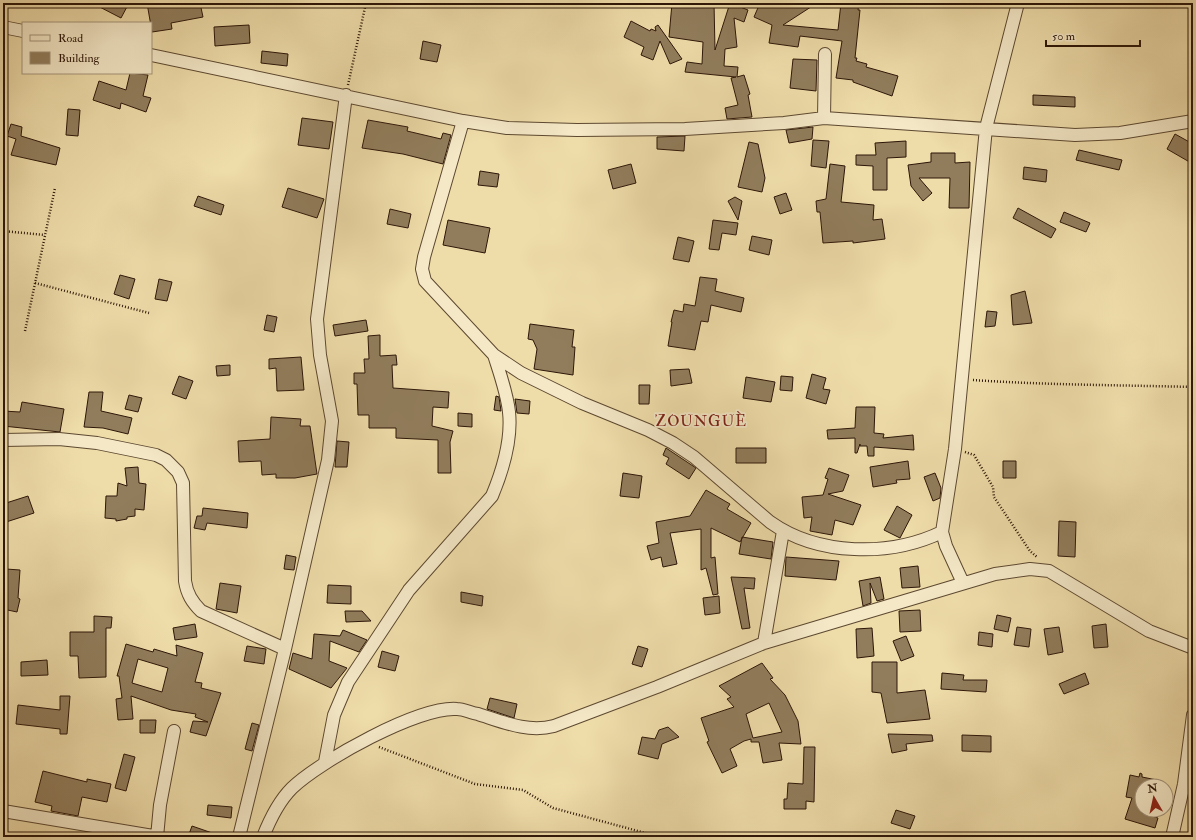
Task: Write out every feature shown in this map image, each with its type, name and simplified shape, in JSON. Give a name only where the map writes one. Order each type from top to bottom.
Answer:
[{"type":"street","points":[[963,583],[946,546],[942,532],[956,449],[986,128],[1018,3]]},
{"type":"street","points":[[3,27],[22,31]]},
{"type":"street","points":[[824,118],[825,54]]},
{"type":"street","points":[[152,55],[346,95],[463,121],[507,128],[584,130],[685,129],[784,123],[824,118],[1075,135],[1120,133],[1193,121]]},
{"type":"street","points":[[239,837],[286,649],[328,460],[332,434],[332,421],[320,355],[317,319],[346,95]]},
{"type":"street","points":[[463,121],[424,257],[422,275],[425,281],[494,355],[521,373],[582,403],[648,430],[673,443],[694,457],[783,531],[801,539],[858,549],[875,549],[901,546],[942,532]]},
{"type":"street","points":[[325,762],[334,714],[348,682],[409,590],[492,496],[499,480],[507,444],[509,413],[503,384],[494,355]]},
{"type":"street","points":[[3,440],[59,439],[90,442],[156,455],[166,460],[178,472],[183,483],[184,581],[186,591],[192,602],[201,611],[286,649]]},
{"type":"street","points":[[764,643],[783,531]]},
{"type":"street","points":[[263,837],[273,813],[291,789],[325,762],[411,719],[445,709],[458,709],[527,728],[541,730],[657,687],[764,643],[995,574],[1030,569],[1049,571],[1149,631],[1193,648]]},
{"type":"street","points":[[1172,837],[1184,784],[1193,715]]},
{"type":"street","points":[[3,811],[158,837],[160,805],[174,731]]},
{"type":"path","points":[[346,95],[366,3]]},
{"type":"path","points":[[25,331],[55,188]]},
{"type":"path","points":[[3,231],[45,235]]},
{"type":"path","points":[[35,283],[149,313]]},
{"type":"path","points":[[962,379],[1045,385],[1193,387]]},
{"type":"path","points":[[956,449],[974,455],[993,487],[994,497],[1030,551],[1049,571]]},
{"type":"path","points":[[365,741],[475,784],[523,790],[553,808],[660,837]]},
{"type":"building","points":[[92,3],[129,3],[121,18]]},
{"type":"building","points":[[147,3],[200,3],[203,17],[171,23],[172,29],[152,32],[152,22],[150,22]]},
{"type":"building","points":[[672,3],[714,3],[715,50],[730,3],[748,10],[744,22],[734,18],[737,47],[725,49],[724,66],[738,67],[737,77],[744,75],[750,94],[748,95],[752,117],[727,119],[725,108],[738,105],[731,78],[736,77],[685,72],[687,62],[702,64],[703,42],[669,37]]},
{"type":"building","points":[[760,3],[775,7],[782,3],[817,3],[783,25],[838,30],[841,3],[859,3],[858,10],[860,10],[855,58],[857,58],[856,61],[867,64],[866,67],[898,76],[892,96],[853,82],[853,80],[836,78],[842,41],[800,36],[798,47],[769,43],[772,25],[754,17]]},
{"type":"building","points":[[631,21],[650,31],[651,29],[656,31],[655,27],[658,25],[682,59],[670,64],[660,41],[653,60],[641,55],[644,47],[624,37]]},
{"type":"building","points":[[249,25],[250,43],[215,46],[214,27]]},
{"type":"building","points":[[423,41],[441,45],[437,62],[420,59]]},
{"type":"building","points":[[262,51],[288,54],[287,66],[261,63]]},
{"type":"building","points":[[793,59],[817,60],[816,91],[790,88]]},
{"type":"building","points":[[130,74],[148,75],[143,96],[151,98],[146,112],[121,103],[120,109],[93,100],[99,81],[126,90]]},
{"type":"building","points":[[1033,95],[1075,97],[1075,107],[1033,105]]},
{"type":"building","points":[[68,109],[80,110],[78,136],[66,135]]},
{"type":"building","points":[[302,118],[333,122],[329,149],[298,145]]},
{"type":"building","points":[[368,120],[408,127],[407,131],[441,139],[443,133],[451,135],[443,164],[403,154],[362,148]]},
{"type":"building","points":[[11,124],[22,127],[21,136],[60,148],[56,165],[11,155],[16,139],[7,136]]},
{"type":"building","points":[[813,127],[812,139],[789,143],[786,130]]},
{"type":"building","points":[[1175,134],[1193,144],[1193,164],[1167,149]]},
{"type":"building","points":[[685,136],[684,151],[657,149],[657,137]]},
{"type":"building","points":[[813,140],[829,141],[826,168],[811,166]]},
{"type":"building","points":[[906,141],[906,157],[887,158],[887,190],[873,190],[873,166],[856,165],[856,155],[876,155],[875,143]]},
{"type":"building","points":[[749,142],[758,144],[765,178],[762,192],[738,187]]},
{"type":"building","points":[[1079,150],[1122,160],[1119,170],[1076,160]]},
{"type":"building","points":[[931,153],[955,153],[955,163],[970,162],[969,208],[949,208],[950,178],[919,178],[932,193],[923,201],[911,186],[908,165],[931,162]]},
{"type":"building","points":[[631,164],[636,183],[613,189],[608,170]]},
{"type":"building","points":[[830,164],[845,166],[841,202],[874,205],[873,220],[882,219],[885,239],[853,243],[853,241],[823,243],[820,212],[817,212],[816,201],[826,199]]},
{"type":"building","points":[[1024,167],[1047,170],[1046,182],[1023,179]]},
{"type":"building","points":[[480,171],[499,174],[497,187],[478,185]]},
{"type":"building","points":[[288,188],[324,199],[317,218],[282,207]]},
{"type":"building","points":[[786,193],[792,210],[780,214],[774,197]]},
{"type":"building","points":[[198,196],[224,205],[221,215],[194,206]]},
{"type":"building","points":[[735,197],[742,201],[738,220],[728,201]]},
{"type":"building","points":[[1018,208],[1056,229],[1051,238],[1013,218]]},
{"type":"building","points":[[390,209],[411,214],[408,228],[387,224]]},
{"type":"building","points":[[1064,212],[1090,223],[1086,232],[1060,222]]},
{"type":"building","points":[[448,220],[490,228],[485,253],[443,245]]},
{"type":"building","points":[[713,220],[738,223],[736,235],[722,233],[719,250],[709,249]]},
{"type":"building","points":[[752,236],[772,240],[769,255],[749,250]]},
{"type":"building","points":[[678,237],[694,241],[689,262],[673,259]]},
{"type":"building","points":[[120,275],[135,279],[129,299],[114,294]]},
{"type":"building","points":[[700,277],[717,279],[715,291],[744,298],[741,312],[711,305],[708,322],[701,321],[695,350],[668,346],[674,310],[683,312],[684,304],[695,306]]},
{"type":"building","points":[[159,279],[172,282],[167,301],[155,299]]},
{"type":"building","points":[[1025,291],[1032,323],[1013,325],[1011,295]]},
{"type":"building","points":[[987,311],[997,312],[995,326],[985,327]]},
{"type":"building","points":[[267,315],[277,317],[274,332],[264,330]]},
{"type":"building","points":[[366,320],[368,331],[335,336],[333,325]]},
{"type":"building","points":[[530,324],[574,330],[572,347],[575,347],[573,375],[534,369],[537,349],[533,340],[528,339]]},
{"type":"building","points":[[380,335],[380,356],[396,355],[397,365],[392,365],[393,388],[449,392],[448,408],[433,407],[432,426],[453,431],[450,442],[451,473],[438,473],[438,440],[396,438],[396,428],[369,428],[369,415],[358,415],[357,384],[354,384],[354,373],[365,373],[364,359],[369,359],[368,336]]},
{"type":"building","points":[[301,357],[304,390],[277,391],[276,368],[269,369],[269,359]]},
{"type":"building","points":[[230,365],[230,375],[217,376],[216,366]]},
{"type":"building","points":[[689,369],[692,383],[671,386],[670,370]]},
{"type":"building","points":[[812,374],[826,378],[823,389],[830,390],[826,404],[806,398]]},
{"type":"building","points":[[179,376],[193,381],[186,399],[172,394]]},
{"type":"building","points":[[781,376],[793,377],[792,391],[780,390]]},
{"type":"building","points":[[746,377],[775,382],[771,402],[743,398]]},
{"type":"building","points":[[639,385],[650,385],[649,404],[639,404]]},
{"type":"building","points":[[89,392],[103,392],[101,411],[132,418],[128,434],[103,428],[84,427]]},
{"type":"building","points":[[129,395],[142,398],[138,412],[125,409]]},
{"type":"building","points":[[496,396],[499,397],[501,411],[494,410]]},
{"type":"building","points":[[515,399],[530,401],[529,414],[517,413]]},
{"type":"building","points":[[22,402],[64,409],[60,432],[3,426],[3,411],[20,412]]},
{"type":"building","points":[[856,407],[875,407],[874,433],[884,434],[883,438],[913,435],[914,450],[874,447],[874,456],[868,456],[867,446],[860,446],[860,444],[857,453],[855,453],[855,438],[828,439],[827,430],[855,428]]},
{"type":"building","points":[[458,413],[472,414],[472,427],[458,426]]},
{"type":"building","points":[[271,417],[301,419],[300,426],[310,426],[317,474],[295,478],[276,478],[276,474],[262,475],[261,461],[239,462],[238,441],[270,439]]},
{"type":"building","points":[[337,441],[349,442],[347,467],[335,467]]},
{"type":"building","points":[[666,448],[696,468],[689,479],[666,464],[669,458],[663,455]]},
{"type":"building","points":[[736,448],[766,448],[766,463],[736,463]]},
{"type":"building","points":[[908,461],[910,479],[896,480],[897,483],[873,487],[870,467]]},
{"type":"building","points":[[1003,461],[1016,461],[1016,478],[1003,478]]},
{"type":"building","points":[[138,467],[139,483],[146,484],[144,510],[135,509],[135,516],[127,517],[127,519],[116,521],[116,519],[105,518],[106,496],[117,496],[118,483],[127,486],[125,468]]},
{"type":"building","points":[[829,468],[849,475],[843,491],[828,494],[861,505],[853,525],[835,520],[832,535],[810,531],[812,517],[804,518],[802,497],[823,495],[828,479],[825,478]]},
{"type":"building","points":[[623,473],[642,476],[639,498],[620,496]]},
{"type":"building","points":[[935,473],[941,488],[940,498],[933,501],[924,477]]},
{"type":"building","points":[[706,490],[730,504],[727,509],[751,523],[740,542],[711,528],[711,558],[715,557],[718,594],[713,595],[706,568],[701,570],[701,529],[670,533],[677,564],[663,567],[661,557],[651,560],[647,546],[659,543],[656,522],[690,516]]},
{"type":"building","points":[[28,496],[34,513],[3,523],[3,504]]},
{"type":"building","points":[[897,506],[912,515],[900,538],[884,530]]},
{"type":"building","points":[[203,508],[248,513],[247,528],[207,523],[205,530],[194,528],[197,516],[202,516]]},
{"type":"building","points":[[1059,521],[1076,522],[1075,557],[1058,556]]},
{"type":"building","points":[[742,537],[773,542],[771,559],[739,554]]},
{"type":"building","points":[[286,555],[296,557],[294,570],[284,569]]},
{"type":"building","points":[[786,557],[839,561],[836,580],[785,576]]},
{"type":"building","points":[[918,566],[920,587],[902,588],[900,568]]},
{"type":"building","points":[[6,569],[20,570],[18,598],[20,599],[17,612],[3,609]]},
{"type":"building","points":[[731,577],[755,578],[754,589],[744,588],[750,628],[742,629]]},
{"type":"building","points":[[880,577],[884,599],[877,601],[870,583],[871,603],[863,606],[859,581]]},
{"type":"building","points":[[220,583],[241,586],[237,613],[216,609]]},
{"type":"building","points":[[328,585],[351,586],[351,604],[327,603]]},
{"type":"building","points":[[461,592],[483,596],[482,606],[461,602]]},
{"type":"building","points":[[719,596],[720,613],[705,615],[703,598]]},
{"type":"building","points":[[920,610],[921,631],[900,632],[899,611]]},
{"type":"building","points":[[345,611],[362,611],[371,621],[346,622]]},
{"type":"building","points":[[997,615],[1011,618],[1008,632],[994,629]]},
{"type":"building","points":[[94,616],[112,617],[111,628],[106,628],[106,677],[79,678],[78,656],[70,656],[70,632],[94,632]]},
{"type":"building","points":[[195,624],[197,637],[175,640],[173,628]]},
{"type":"building","points":[[1106,624],[1108,647],[1094,648],[1092,626]]},
{"type":"building","points":[[1017,627],[1031,629],[1029,647],[1014,645]]},
{"type":"building","points":[[1059,627],[1063,652],[1048,655],[1044,629]]},
{"type":"building","points":[[872,628],[874,656],[857,658],[856,629]]},
{"type":"building","points":[[343,630],[367,640],[359,652],[330,641],[329,661],[347,668],[331,688],[289,669],[293,653],[312,659],[314,634],[340,636]]},
{"type":"building","points":[[979,632],[993,634],[992,647],[978,645]]},
{"type":"building","points":[[906,636],[914,656],[901,661],[893,641]]},
{"type":"building","points":[[126,644],[153,652],[154,649],[177,656],[176,645],[203,653],[195,682],[202,683],[201,688],[221,693],[206,736],[190,732],[193,721],[208,722],[195,717],[196,714],[171,710],[131,696],[133,719],[118,720],[116,699],[122,698],[119,676],[117,676]],"holes":[[[138,659],[168,668],[162,692],[132,683]]]},
{"type":"building","points":[[247,646],[266,649],[264,664],[244,661]]},
{"type":"building","points":[[638,646],[648,649],[642,667],[632,664]]},
{"type":"building","points":[[382,651],[399,656],[395,671],[378,667]]},
{"type":"building","points":[[47,660],[48,675],[21,676],[21,662]]},
{"type":"building","points":[[872,662],[897,662],[897,693],[925,690],[930,719],[887,723],[881,693],[872,692]]},
{"type":"building","points":[[762,663],[773,678],[770,679],[785,695],[798,721],[801,744],[779,743],[782,760],[763,763],[759,742],[751,742],[751,739],[744,741],[730,749],[737,766],[722,773],[707,742],[709,741],[701,718],[734,707],[727,699],[731,697],[719,686]],"holes":[[[769,703],[782,732],[753,738],[746,714]]]},
{"type":"building","points":[[942,673],[964,675],[963,680],[987,680],[986,692],[941,689]]},
{"type":"building","points":[[1085,673],[1089,684],[1064,694],[1059,684]]},
{"type":"building","points":[[60,696],[70,696],[67,734],[60,734],[60,729],[16,724],[18,705],[60,710]]},
{"type":"building","points":[[490,698],[517,704],[514,718],[487,709]]},
{"type":"building","points":[[140,720],[156,720],[155,733],[140,733]]},
{"type":"building","points":[[252,723],[259,725],[252,751],[245,749]]},
{"type":"building","points":[[668,727],[679,737],[662,744],[658,759],[638,754],[642,737],[655,739],[659,730]]},
{"type":"building","points":[[888,734],[932,735],[933,741],[906,744],[907,750],[892,753]]},
{"type":"building","points":[[962,735],[991,736],[991,752],[962,751]]},
{"type":"building","points":[[804,747],[815,747],[814,802],[806,801],[806,809],[784,809],[784,799],[787,799],[788,783],[803,784]]},
{"type":"building","points":[[124,754],[135,757],[126,791],[115,788]]},
{"type":"building","points":[[43,771],[87,782],[87,779],[111,784],[107,802],[82,797],[78,816],[51,811],[52,806],[35,802]]},
{"type":"building","points":[[1140,773],[1142,774],[1142,777],[1147,778],[1134,778],[1134,818],[1158,818],[1155,828],[1125,819],[1132,798],[1126,797],[1130,775],[1139,777]]},
{"type":"building","points":[[208,805],[232,807],[231,818],[207,815]]},
{"type":"building","points":[[896,810],[915,816],[910,829],[891,823]]},
{"type":"building","points":[[192,826],[218,835],[218,837],[188,837]]},
{"type":"district","name":"ZOUNGUÈ","points":[[701,421]]}]
